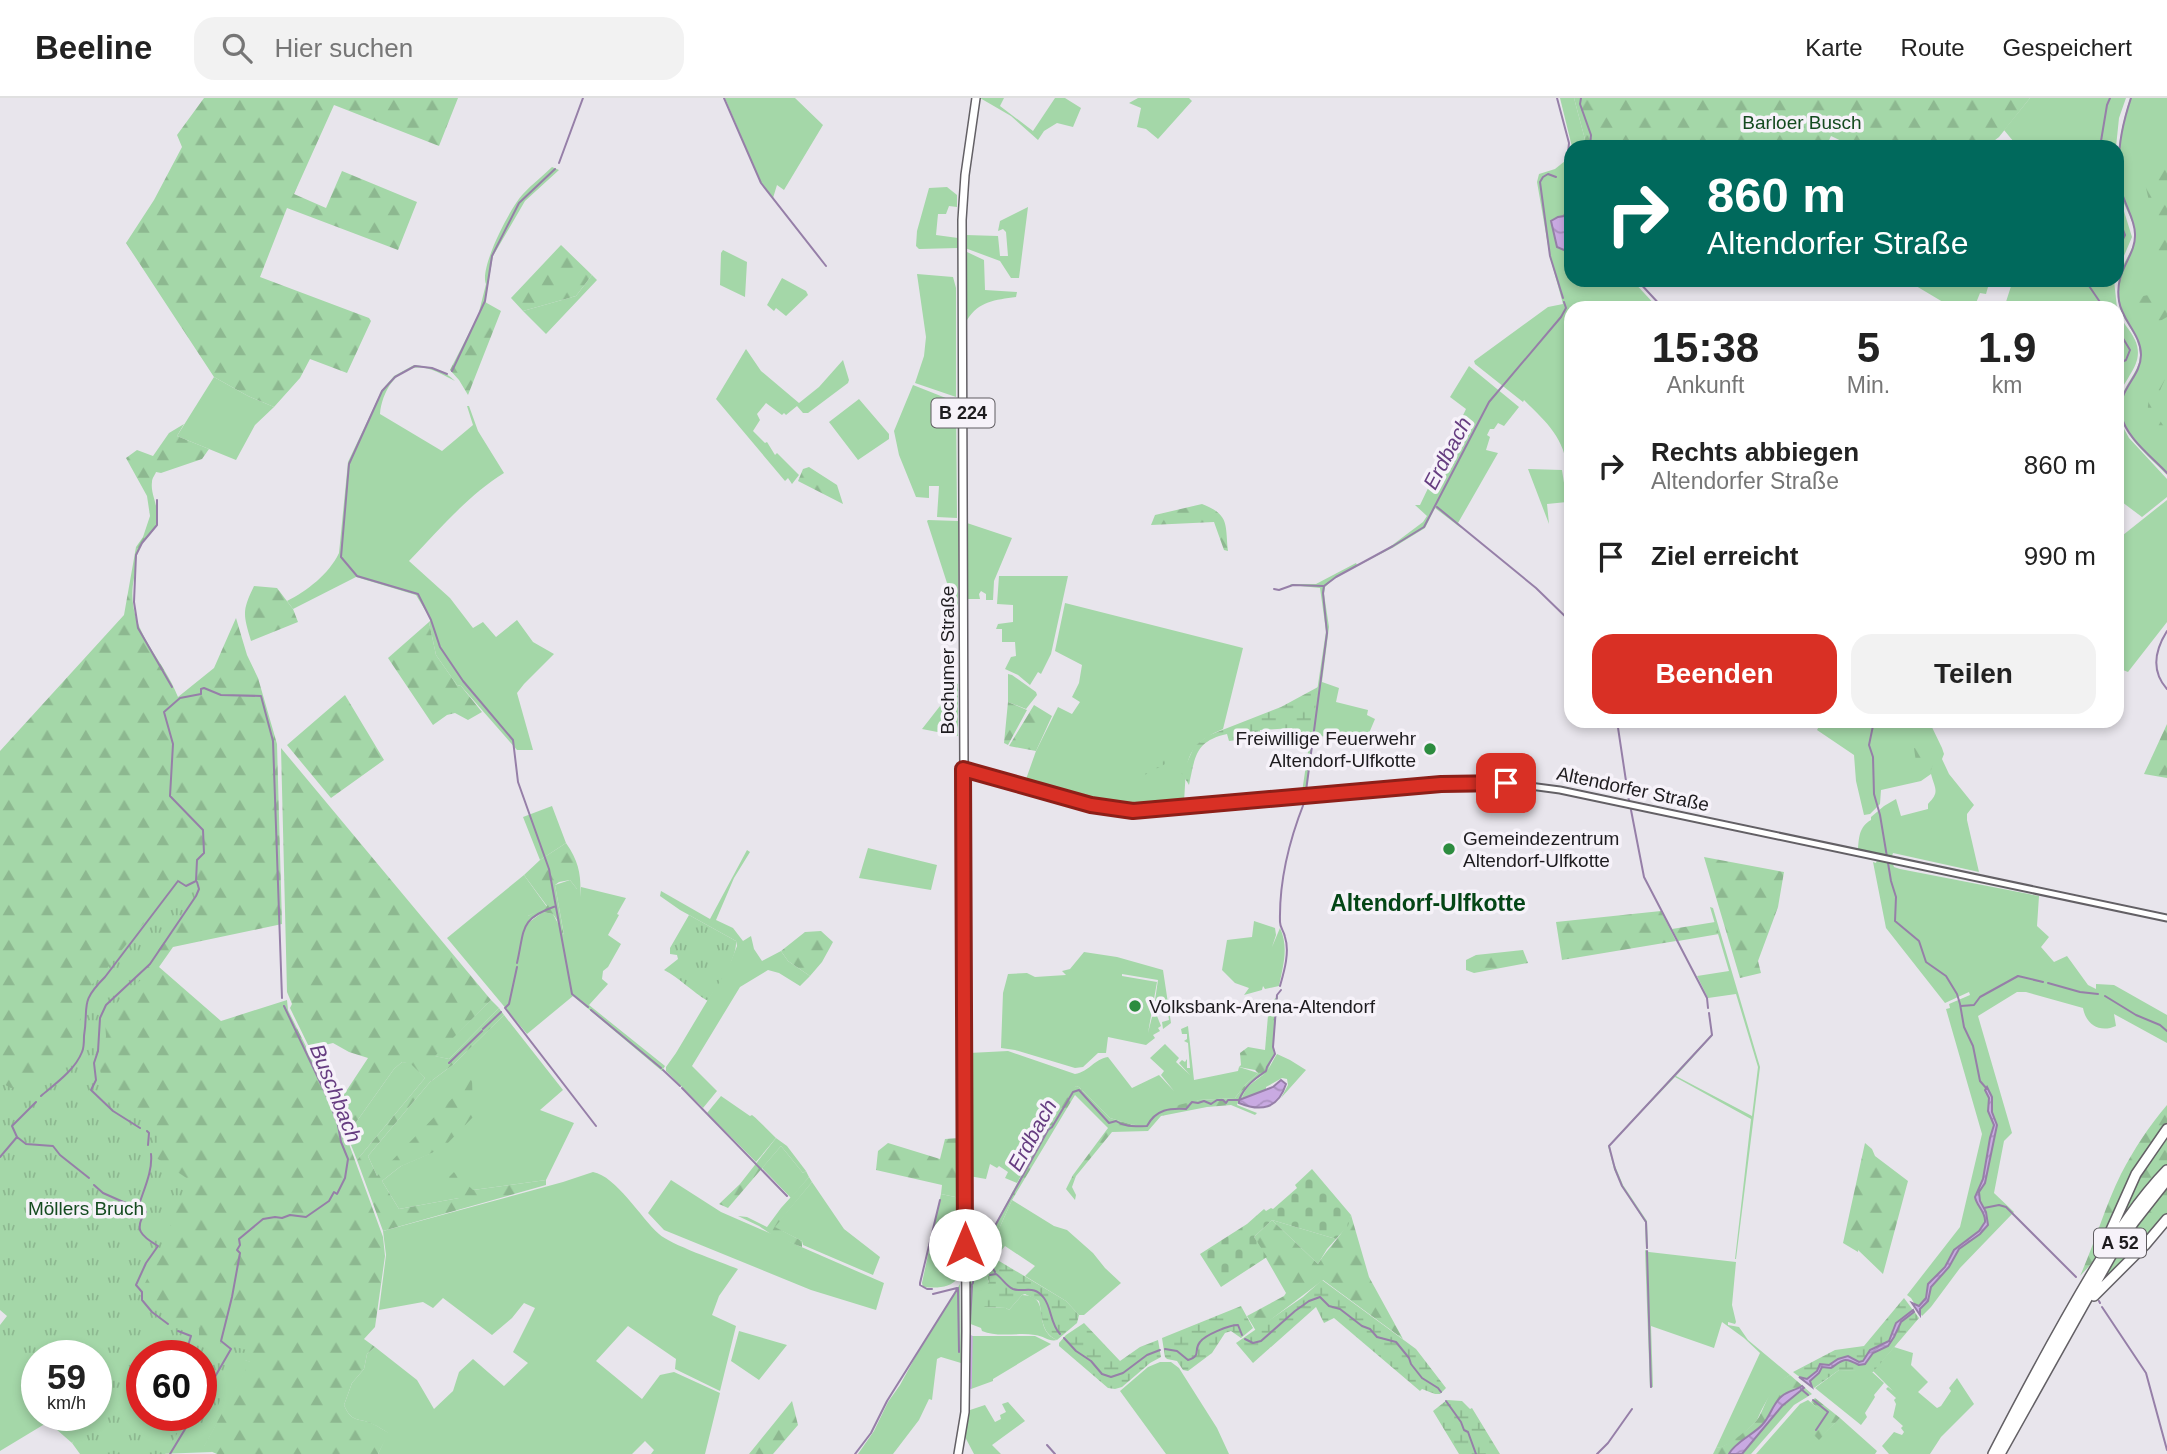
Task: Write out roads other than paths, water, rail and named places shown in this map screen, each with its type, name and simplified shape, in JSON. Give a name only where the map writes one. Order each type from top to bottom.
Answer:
[{"type":"highway","points":[[2083,1288],[2136,1174],[2167,1129]]},
{"type":"highway","name":"A 52","points":[[1993,1454],[2083,1288],[2136,1207],[2167,1170]]},
{"type":"highway","name":"A 52","points":[[2000,1454],[2112,1254],[2167,1180]]},
{"type":"highway","points":[[2081,1310],[2167,1219]]},
{"type":"main road","name":"Bochumer Straße","points":[[958,1454],[966,1391],[962,220],[965,175],[976,98]]},
{"type":"street","name":"Altendorfer Straße","points":[[963,769],[1091,805],[1133,811],[1441,784],[1518,784],[1560,790],[2167,918]]},
{"type":"water","points":[[1564,216],[1564,250],[1557,247],[1551,221]]},
{"type":"water","points":[[1281,1080],[1286,1084],[1283,1092],[1268,1106],[1261,1108],[1239,1103],[1239,1100],[1273,1087]]},
{"type":"water","points":[[1987,1087],[1992,1097],[1992,1112],[1997,1125],[1985,1183],[1979,1192],[1988,1225],[1959,1249],[1949,1267],[1931,1287],[1928,1301],[1920,1309],[1920,1315],[1912,1303],[1919,1306],[1926,1298],[1928,1284],[1945,1267],[1954,1250],[1979,1231],[1985,1222],[1975,1197],[1983,1179],[1994,1125],[1988,1111],[1989,1098],[1985,1090]]},
{"type":"water","points":[[1913,1310],[1914,1312],[1901,1322],[1888,1346],[1873,1353],[1865,1364],[1859,1365],[1844,1360],[1831,1368],[1822,1367],[1810,1381],[1812,1387],[1799,1377],[1807,1379],[1817,1371],[1820,1364],[1829,1365],[1848,1356],[1859,1362],[1863,1361],[1870,1350],[1889,1341],[1896,1323]]},
{"type":"water","points":[[1802,1386],[1804,1388],[1782,1406],[1742,1454],[1729,1454],[1762,1425],[1782,1396]]},
{"type":"waterway","points":[[559,163],[583,98]]},
{"type":"waterway","points":[[724,98],[761,183],[826,266]]},
{"type":"waterway","points":[[1557,98],[1568,140]]},
{"type":"waterway","points":[[1581,98],[1580,104],[1591,140]]},
{"type":"waterway","points":[[2101,140],[2110,98]]},
{"type":"waterway","points":[[2121,140],[2131,98]]},
{"type":"waterway","points":[[452,371],[485,301],[492,256],[519,203],[555,169]]},
{"type":"waterway","name":"Erdbach","points":[[1556,177],[1548,174],[1540,182],[1550,256],[1563,298]]},
{"type":"waterway","points":[[2124,198],[2135,229],[2132,250],[2124,268]]},
{"type":"waterway","points":[[2124,232],[2124,237]]},
{"type":"waterway","points":[[1644,287],[1656,301]]},
{"type":"waterway","points":[[2090,287],[2099,301]]},
{"type":"waterway","points":[[2119,287],[2119,301]]},
{"type":"waterway","name":"Erdbach","points":[[1306,791],[1327,633],[1324,586],[1424,527],[1489,402],[1564,312]]},
{"type":"waterway","points":[[2124,315],[2138,341],[2141,355],[2137,370],[2124,394]]},
{"type":"waterway","points":[[2124,340],[2130,350],[2124,361]]},
{"type":"waterway","points":[[447,374],[432,368],[415,366],[395,377],[382,391],[349,464],[341,557],[357,576],[418,594],[440,647],[463,681],[513,740],[518,782],[549,869],[572,994],[588,1007]]},
{"type":"waterway","points":[[2124,422],[2133,439],[2167,473]]},
{"type":"waterway","points":[[157,500],[157,525],[136,555],[134,602],[138,628],[172,687]]},
{"type":"waterway","points":[[1437,507],[1536,588],[1564,615]]},
{"type":"waterway","name":"Erdbach","points":[[1274,589],[1293,585],[1323,586]]},
{"type":"waterway","points":[[2167,631],[2156,660],[2159,675],[2167,689]]},
{"type":"waterway","points":[[41,1096],[79,1059],[84,1046],[87,1005],[91,993],[178,881],[186,886],[196,881],[197,860],[204,853],[203,830],[170,796],[173,744],[164,712],[180,698],[201,694],[201,689],[204,688],[221,695],[261,696],[273,741],[282,998]]},
{"type":"waterway","points":[[1618,728],[1629,801]]},
{"type":"waterway","points":[[1873,728],[1869,745],[1873,757],[1874,794],[1896,897],[1895,921],[1919,941],[1926,962],[1946,976],[1957,994],[1964,1027],[1973,1046],[1980,1081],[1987,1089]]},
{"type":"waterway","name":"Erdbach","points":[[1280,986],[1287,949],[1280,922],[1283,876],[1304,803]]},
{"type":"waterway","points":[[1631,810],[1644,877],[1707,998],[1708,1008]]},
{"type":"waterway","points":[[140,1128],[113,1111],[91,1090],[96,1080],[94,1063],[98,1051],[100,1018],[106,1005],[150,964],[196,896],[199,889],[197,882]]},
{"type":"waterway","points":[[517,963],[526,926],[535,915],[556,906]]},
{"type":"waterway","points":[[517,967],[509,1004],[505,1008],[596,1126]]},
{"type":"waterway","points":[[1961,1006],[1974,1005],[1980,997],[2018,976],[2043,982]]},
{"type":"waterway","points":[[2048,983],[2098,994]]},
{"type":"waterway","name":"Erdbach","points":[[985,1248],[1048,1130],[1073,1092],[1079,1090],[1109,1123],[1116,1121],[1131,1126],[1147,1126],[1159,1113],[1169,1109],[1186,1109],[1192,1102],[1204,1101],[1211,1104],[1217,1100],[1226,1103],[1228,1100],[1239,1100],[1250,1084],[1266,1071],[1275,1054],[1273,1047],[1277,995],[1281,990]]},
{"type":"waterway","points":[[2105,996],[2167,1031]]},
{"type":"waterway","name":"Buschbach","points":[[217,1373],[231,1349],[221,1341],[240,1253],[237,1250],[239,1239],[263,1219],[290,1215],[306,1217],[329,1201],[334,1192],[337,1194],[345,1178],[348,1159],[338,1125],[284,1006]]},
{"type":"waterway","points":[[591,1010],[661,1068]]},
{"type":"waterway","points":[[483,1029],[501,1012]]},
{"type":"waterway","points":[[1647,1248],[1646,1222],[1622,1186],[1609,1146],[1712,1035],[1709,1013]]},
{"type":"waterway","points":[[449,1063],[482,1031]]},
{"type":"waterway","points":[[663,1070],[680,1086]]},
{"type":"waterway","points":[[682,1088],[787,1196]]},
{"type":"waterway","points":[[0,1157],[17,1137],[12,1126],[36,1102]]},
{"type":"waterway","points":[[147,1131],[148,1145]]},
{"type":"waterway","points":[[17,1137],[26,1144],[53,1146],[89,1178]]},
{"type":"waterway","points":[[138,1208],[149,1174],[151,1154]]},
{"type":"waterway","points":[[94,1185],[103,1193],[146,1212],[140,1223],[141,1232],[158,1246],[136,1285],[142,1292],[142,1300],[168,1324]]},
{"type":"waterway","points":[[932,1289],[927,1289],[920,1283],[940,1200]]},
{"type":"waterway","points":[[1984,1208],[1999,1205],[2006,1207],[2076,1277]]},
{"type":"waterway","points":[[1647,1251],[1651,1387]]},
{"type":"waterway","name":"Erdbach","points":[[970,1287],[973,1283],[973,1267],[983,1252]]},
{"type":"waterway","points":[[986,1263],[991,1265],[995,1272]]},
{"type":"waterway","points":[[990,1275],[996,1274],[1013,1289],[1033,1290],[1040,1294],[1047,1302],[1054,1325],[1060,1334]]},
{"type":"waterway","points":[[970,1323],[972,1286]]},
{"type":"waterway","points":[[933,1294],[957,1288]]},
{"type":"waterway","name":"Erdbach","points":[[855,1454],[871,1433],[887,1401],[958,1288]]},
{"type":"waterway","points":[[958,1289],[959,1352]]},
{"type":"waterway","points":[[1245,1339],[1253,1343],[1261,1341],[1295,1311],[1320,1297],[1329,1306],[1340,1309],[1370,1329],[1377,1337],[1396,1342],[1422,1378],[1441,1392]]},
{"type":"waterway","points":[[2102,1307],[2146,1373],[2167,1450]]},
{"type":"waterway","points":[[1165,1349],[1177,1351],[1188,1360],[1195,1357],[1198,1345],[1203,1339],[1218,1331],[1238,1325],[1242,1335]]},
{"type":"waterway","points":[[178,1331],[191,1336],[190,1340]]},
{"type":"waterway","points":[[970,1387],[971,1337]]},
{"type":"waterway","points":[[1064,1338],[1102,1374],[1111,1377],[1123,1373],[1147,1355],[1160,1350]]},
{"type":"waterway","points":[[1801,1389],[1808,1395]]},
{"type":"waterway","points":[[1813,1400],[1828,1412],[1816,1430]]},
{"type":"waterway","points":[[1446,1401],[1464,1430],[1468,1432],[1476,1454]]},
{"type":"waterway","points":[[1597,1454],[1632,1409]]},
{"type":"waterway","points":[[170,1454],[184,1431]]},
{"type":"waterway","points":[[1047,1445],[1055,1454]]},
{"type":"place","name":"Freiwillige Feuerwehr Altendorf-Ulfkotte","points":[[1430,749]]},
{"type":"place","name":"Gemeindezentrum Altendorf-Ulfkotte","points":[[1449,849]]},
{"type":"place","name":"Volksbank-Arena-Altendorf","points":[[1135,1006]]},
{"type":"district","name":"Altendorf-Ulfkotte","points":[[1428,903]]},
{"type":"park label","name":"Barloer Busch","points":[[1802,122]]},
{"type":"park label","name":"Möllers Bruch","points":[[86,1208]]}]
